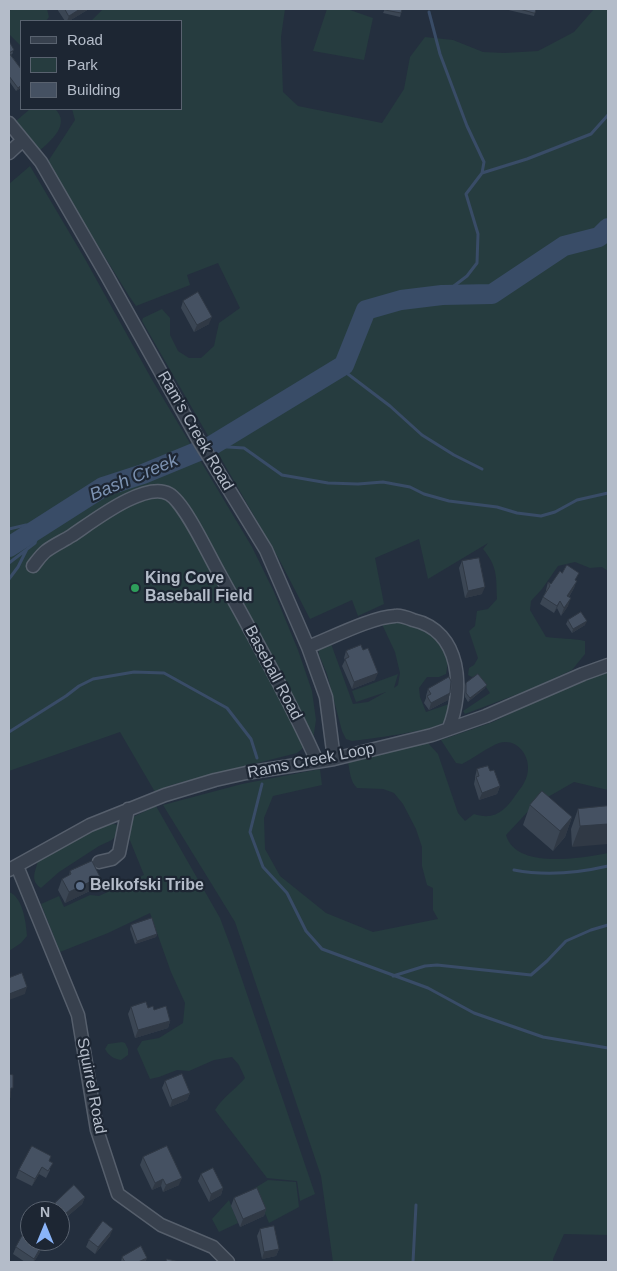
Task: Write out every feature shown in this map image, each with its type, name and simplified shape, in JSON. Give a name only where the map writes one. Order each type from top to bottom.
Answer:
[{"type":"street","name":"Ram's Creek Road","points":[[9,123],[41,162],[198,440],[266,550],[308,647],[326,697],[334,759]]},
{"type":"street","points":[[9,153],[23,140]]},
{"type":"street","name":"Baseball Road","points":[[34,566],[44,552],[131,498],[154,491],[169,493],[190,520],[302,727],[317,761]]},
{"type":"street","points":[[308,647],[369,622],[396,615],[426,623],[444,640],[455,662],[457,701],[449,728]]},
{"type":"street","name":"Rams Creek Loop","points":[[13,868],[90,825],[165,795],[215,780],[334,759],[432,734],[486,716],[608,665]]},
{"type":"street","points":[[100,862],[112,859],[119,853],[128,809]]},
{"type":"street","name":"Squirrel Road","points":[[13,868],[78,1015],[97,1130],[118,1194],[160,1225],[213,1247],[228,1262]]},
{"type":"green space","points":[[11,9],[47,9],[49,17],[47,20],[20,20],[20,45],[9,34],[9,13]]},
{"type":"green space","points":[[103,9],[285,9],[281,37],[283,92],[298,106],[382,123],[404,89],[410,57],[425,37],[453,40],[483,52],[538,51],[574,32],[594,9],[608,9],[608,571],[602,567],[590,568],[575,562],[558,566],[531,601],[530,610],[546,637],[585,641],[585,654],[572,670],[531,689],[465,714],[463,711],[490,693],[478,675],[472,677],[468,675],[469,668],[474,665],[478,658],[469,631],[475,626],[477,611],[488,609],[497,599],[494,567],[483,549],[488,543],[428,579],[419,539],[375,558],[384,604],[358,616],[352,600],[310,619],[280,561],[142,321],[143,318],[162,309],[170,318],[170,335],[178,351],[189,358],[201,358],[214,346],[219,323],[240,308],[218,263],[187,275],[190,285],[136,306],[47,163],[75,120],[72,110],[182,110],[182,20],[92,20]]},
{"type":"green space","points":[[327,9],[347,9],[373,18],[364,60],[313,51]]},
{"type":"green space","points":[[29,110],[56,110],[61,120],[54,137],[39,151],[16,121]]},
{"type":"green space","points":[[30,166],[85,259],[151,378],[252,547],[274,592],[298,650],[312,691],[316,720],[313,740],[297,753],[171,785],[155,792],[120,732],[9,771],[9,184]]},
{"type":"green space","points":[[380,620],[418,623],[443,642],[448,662],[446,674],[439,677],[427,677],[419,688],[420,697],[426,712],[449,704],[448,714],[444,722],[428,728],[352,741],[346,739],[342,731],[318,646],[330,641],[353,704],[368,702],[386,692],[356,702],[352,691],[398,674],[394,688],[398,685],[400,673],[395,652]]},
{"type":"green space","points":[[608,670],[608,790],[574,782],[534,805],[506,835],[512,846],[523,853],[536,857],[567,859],[608,853],[608,1235],[564,1234],[553,1262],[333,1262],[321,1176],[235,922],[163,805],[242,784],[320,769],[322,785],[273,796],[264,818],[265,849],[280,876],[326,913],[373,932],[438,919],[433,910],[433,888],[427,885],[422,866],[422,847],[416,829],[403,804],[394,793],[383,789],[357,788],[352,779],[348,762],[427,742],[438,754],[458,813],[465,821],[474,814],[481,816],[494,815],[509,804],[527,776],[528,763],[524,753],[520,748],[511,743],[499,743],[462,764],[456,763],[441,740],[493,722]]},
{"type":"green space","points":[[156,806],[220,918],[232,950],[315,1194],[300,1201],[297,1181],[267,1178],[215,1110],[245,1078],[239,1065],[232,1057],[214,1060],[189,1071],[177,1070],[150,1079],[137,1049],[142,1041],[159,1038],[183,1023],[185,1003],[171,972],[150,913],[108,933],[60,952],[41,904],[59,896],[64,907],[90,895],[99,896],[144,875],[129,838],[131,818]]},
{"type":"green space","points":[[113,824],[118,825],[118,833],[112,840],[99,846],[59,872],[41,888],[35,882],[34,876],[38,861],[96,828]]},
{"type":"green space","points":[[9,892],[18,899],[21,905],[27,936],[21,943],[9,951]]},
{"type":"green space","points":[[125,1043],[128,1049],[128,1055],[121,1060],[108,1054],[105,1049],[108,1044]]},
{"type":"green space","points":[[268,1180],[296,1182],[299,1207],[269,1223],[255,1188]]},
{"type":"green space","points":[[229,1200],[238,1223],[219,1232],[212,1219]]},
{"type":"building","points":[[65,9],[80,9],[69,16]]},
{"type":"building","points":[[385,9],[402,9],[401,13]]},
{"type":"building","points":[[520,9],[536,9],[535,13]]},
{"type":"building","points":[[9,41],[14,50],[9,53]]},
{"type":"building","points":[[9,53],[20,68],[20,86],[18,88],[9,76]]},
{"type":"building","points":[[198,292],[212,317],[197,325],[183,301]]},
{"type":"building","points":[[479,558],[485,587],[468,591],[462,561]]},
{"type":"building","points":[[567,565],[579,573],[575,580],[577,581],[567,596],[571,598],[564,608],[560,601],[557,606],[543,597],[550,586],[548,582],[551,584]]},
{"type":"building","points":[[581,612],[587,621],[573,629],[568,620]]},
{"type":"building","points":[[361,645],[363,650],[368,648],[378,673],[354,682],[345,659],[349,657],[346,651]]},
{"type":"building","points":[[478,674],[487,685],[470,698],[466,693],[466,683]]},
{"type":"building","points":[[449,677],[451,681],[450,693],[431,703],[427,696],[431,694],[428,689]]},
{"type":"building","points":[[488,766],[490,771],[494,770],[500,786],[482,793],[476,777],[479,776],[477,769]]},
{"type":"building","points":[[542,791],[572,817],[560,831],[530,805]]},
{"type":"building","points":[[608,806],[608,824],[580,826],[578,809]]},
{"type":"building","points":[[92,861],[100,877],[69,892],[62,879],[71,874],[70,871]]},
{"type":"building","points":[[152,918],[157,934],[137,941],[131,925]]},
{"type":"building","points":[[22,973],[27,987],[9,994],[9,978]]},
{"type":"building","points":[[146,1002],[148,1008],[153,1006],[154,1010],[166,1006],[170,1021],[138,1030],[131,1007]]},
{"type":"building","points":[[9,1074],[13,1075],[13,1088],[11,1088],[10,1098],[9,1098]]},
{"type":"building","points":[[182,1074],[190,1093],[172,1100],[165,1081]]},
{"type":"building","points":[[32,1146],[51,1156],[49,1161],[53,1163],[48,1171],[42,1167],[35,1179],[19,1170]]},
{"type":"building","points":[[167,1146],[182,1178],[166,1185],[163,1179],[155,1183],[143,1157]]},
{"type":"building","points":[[213,1168],[223,1188],[211,1194],[201,1174]]},
{"type":"building","points":[[74,1185],[85,1197],[70,1210],[70,1201],[57,1201]]},
{"type":"building","points":[[257,1188],[266,1209],[243,1219],[234,1198]]},
{"type":"building","points":[[103,1221],[113,1229],[98,1247],[89,1240]]},
{"type":"building","points":[[274,1226],[279,1249],[264,1252],[260,1229]]},
{"type":"building","points":[[20,1240],[20,1250],[16,1247]]},
{"type":"building","points":[[141,1246],[147,1258],[138,1262],[125,1262],[122,1257]]},
{"type":"building","points":[[22,1251],[39,1251],[34,1259]]},
{"type":"building","points":[[167,1259],[179,1262],[166,1262]]},
{"type":"waterway","points":[[429,12],[440,54],[467,126],[484,162],[482,173],[466,194],[478,234],[477,263],[467,276],[442,295]]},
{"type":"waterway","points":[[482,173],[527,159],[591,134],[608,115]]},
{"type":"waterway","name":"Bash Creek","points":[[9,547],[103,487],[143,474],[211,446],[344,365],[366,310],[401,300],[442,295],[492,294],[564,246],[599,237],[608,228]]},
{"type":"waterway","points":[[340,368],[390,406],[422,435],[454,455],[482,469]]},
{"type":"waterway","points":[[211,446],[244,448],[282,475],[328,483],[358,484],[383,482],[410,487],[424,494],[449,501],[497,507],[517,513],[541,516],[555,512],[577,500],[608,493]]},
{"type":"waterway","points":[[9,529],[26,525],[40,527],[35,543],[9,563]]},
{"type":"waterway","points":[[9,579],[18,567],[27,549]]},
{"type":"waterway","points":[[9,732],[79,686],[93,679],[134,672],[164,673],[227,708],[251,739],[257,758]]},
{"type":"waterway","points":[[262,784],[250,832],[263,867],[287,893],[306,931],[322,949],[428,988],[474,1013],[543,1037],[608,1048]]},
{"type":"waterway","points":[[514,870],[561,873],[608,866]]},
{"type":"waterway","points":[[393,976],[425,966],[437,965],[531,975],[566,941],[608,925]]},
{"type":"waterway","points":[[413,1262],[416,1205]]},
{"type":"place","name":"King Cove Baseball Field","points":[[135,588]]},
{"type":"place","name":"Belkofski Tribe","points":[[80,886]]}]
